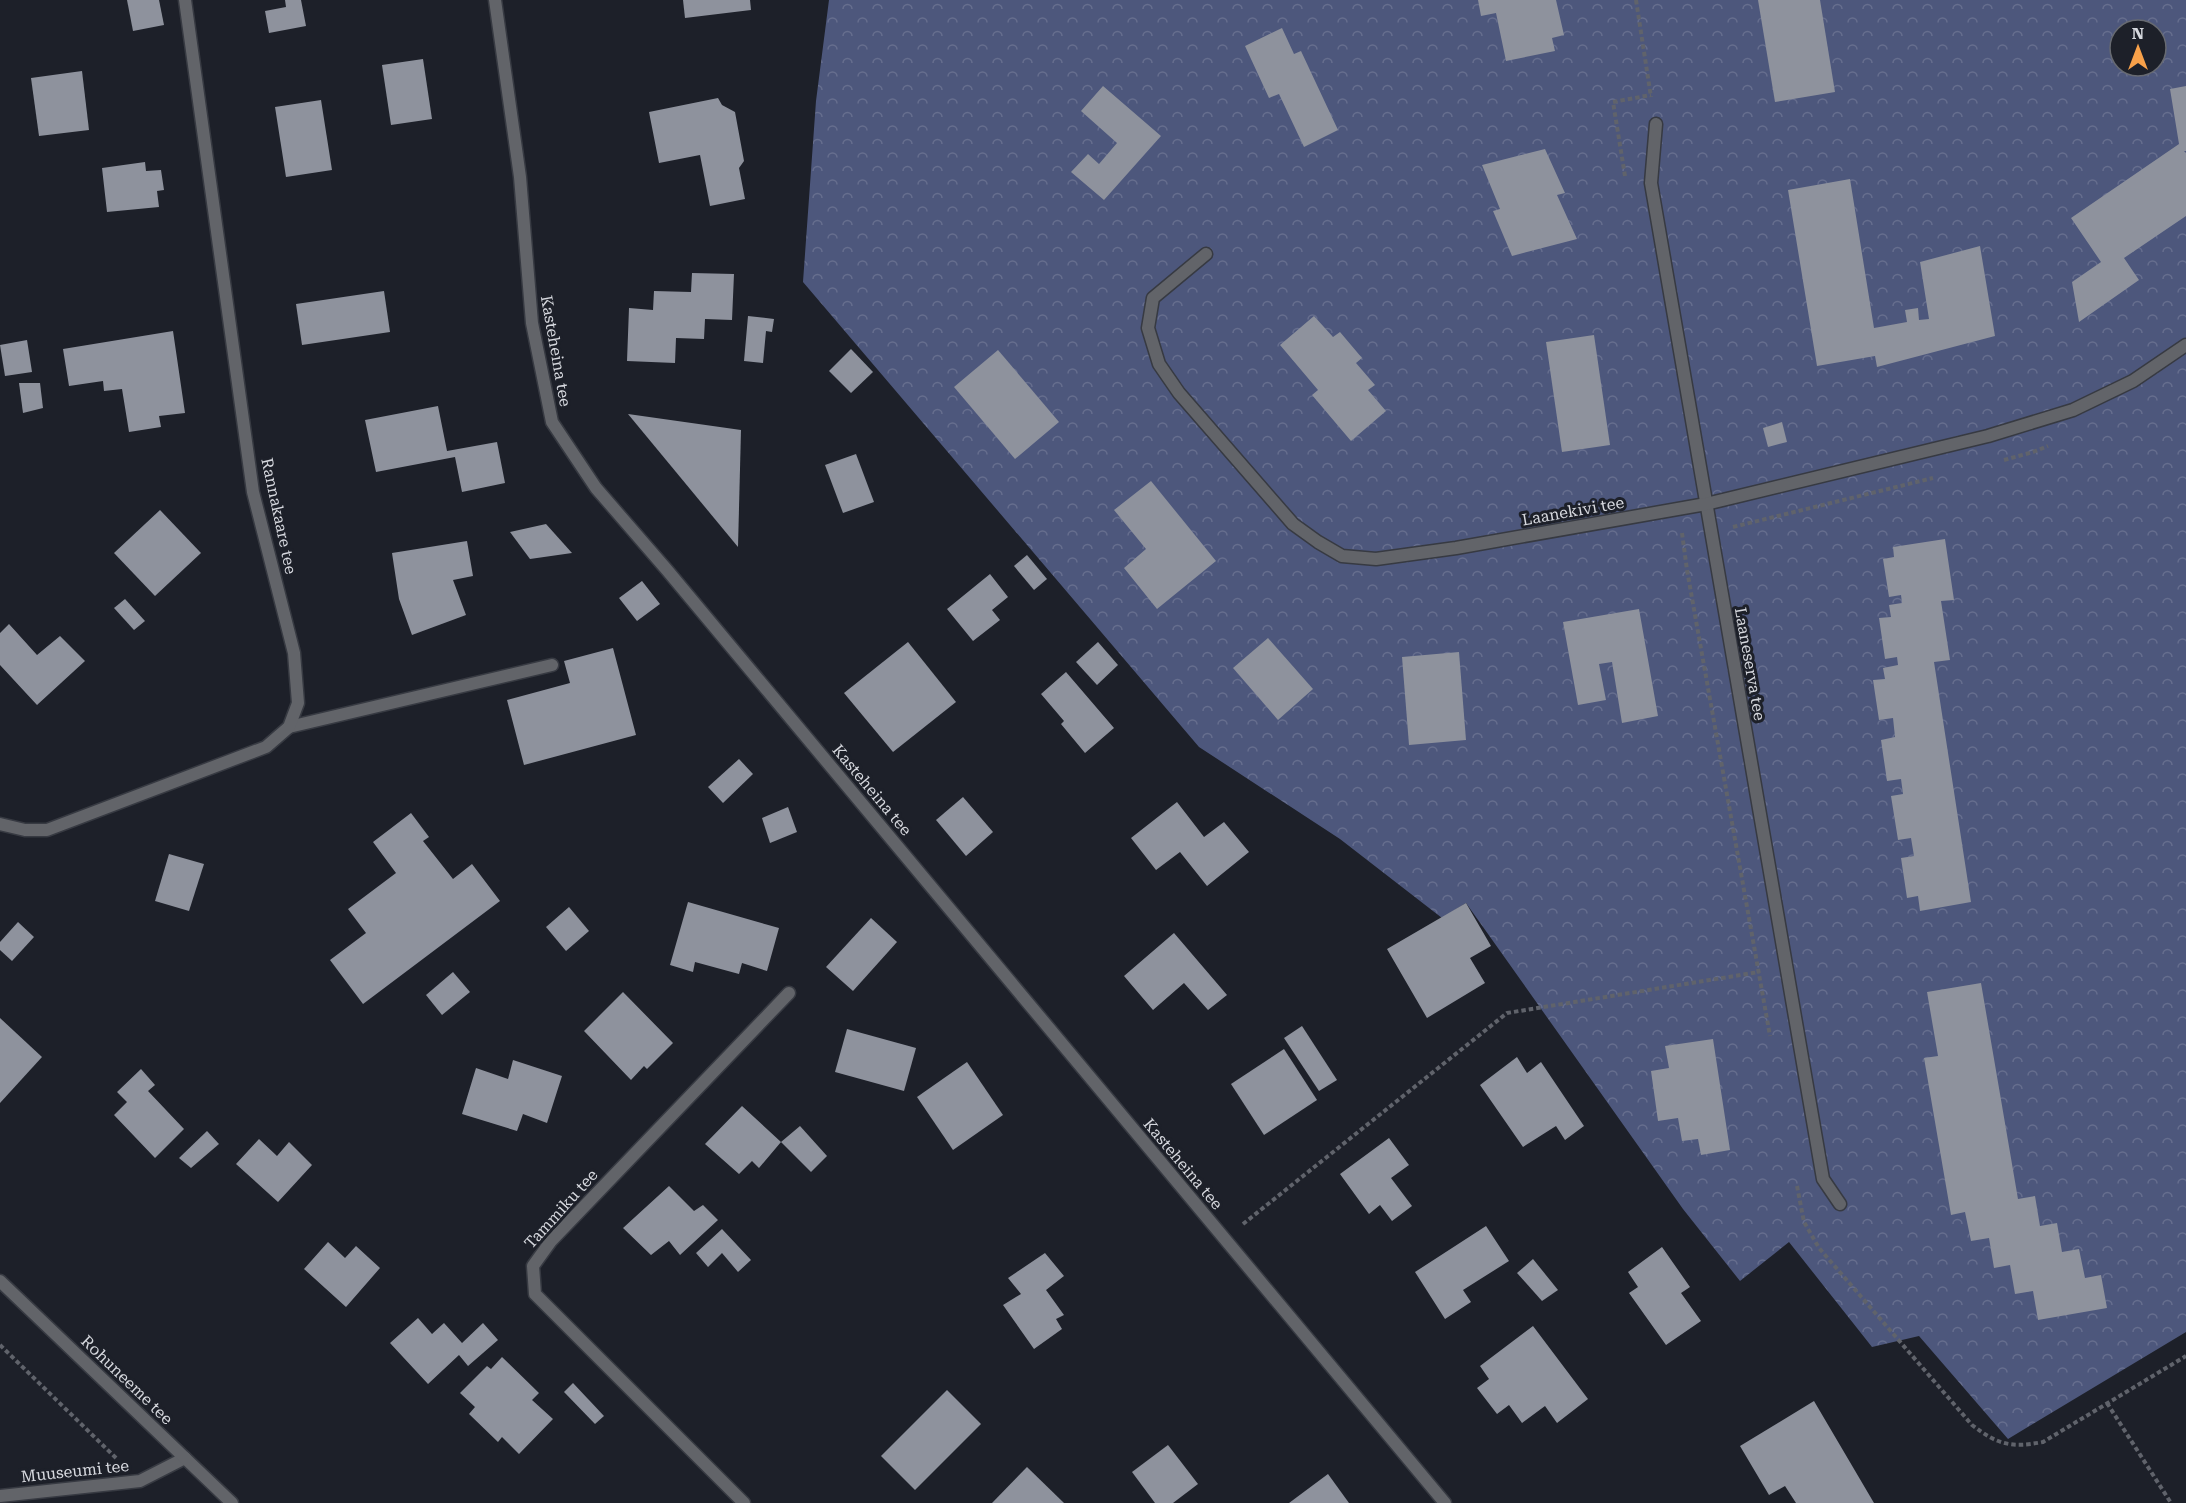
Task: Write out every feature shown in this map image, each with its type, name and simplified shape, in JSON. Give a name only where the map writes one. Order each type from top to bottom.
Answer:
[{"type":"street","name":"Rannakaare tee","points":[[184,0],[253,492],[294,653],[298,703],[289,727]]},
{"type":"street","name":"Kasteheina tee","points":[[495,0],[520,177],[532,323],[552,422],[596,488],[667,570],[1445,1503]]},
{"type":"street","name":"Laaneserva tee","points":[[1656,124],[1651,183],[1823,1179],[1840,1204]]},
{"type":"street","name":"Laanekivi tee","points":[[1206,254],[1153,298],[1148,328],[1159,364],[1179,393],[1293,524],[1342,556],[1376,559],[1408,556],[1706,504],[1988,436],[2073,410],[2133,381],[2186,345]]},
{"type":"street","points":[[0,824],[25,830],[47,830],[266,747],[289,727],[552,665]]},
{"type":"street","name":"Tammiku tee","points":[[744,1503],[535,1294],[533,1266],[550,1241],[789,993]]},
{"type":"street","name":"Rohuneeme tee","points":[[0,1281],[231,1503]]},
{"type":"street","name":"Muuseumi tee","points":[[0,1496],[140,1481],[185,1458]]},
{"type":"path","points":[[1636,0],[1656,124]]},
{"type":"path","points":[[1613,102],[1651,95]]},
{"type":"path","points":[[1224,1240],[1507,1013],[1759,972]]},
{"type":"path","points":[[0,1345],[140,1481]]},
{"type":"path","points":[[2107,1403],[2170,1503]]},
{"type":"green space","points":[[829,0],[2186,0],[2186,1332],[2008,1439],[1919,1336],[1872,1347],[1789,1242],[1740,1281],[1683,1209],[1466,903],[1442,918],[1340,839],[1199,747],[803,282],[816,101]]},
{"type":"building","points":[[127,0],[159,0],[164,25],[133,31]]},
{"type":"building","points":[[285,0],[301,0],[306,26],[269,33],[265,11],[286,7]]},
{"type":"building","points":[[683,0],[750,0],[751,10],[685,18]]},
{"type":"building","points":[[1478,0],[1556,0],[1564,35],[1552,38],[1555,51],[1506,61],[1496,13],[1481,16]]},
{"type":"building","points":[[1758,0],[1820,0],[1835,92],[1775,102]]},
{"type":"building","points":[[1282,28],[1294,54],[1301,51],[1338,130],[1304,147],[1279,94],[1269,98],[1245,46]]},
{"type":"building","points":[[423,59],[432,119],[391,125],[382,65]]},
{"type":"building","points":[[82,71],[89,130],[39,136],[31,78]]},
{"type":"building","points":[[1103,86],[1161,136],[1104,200],[1071,172],[1088,154],[1099,164],[1117,143],[1081,111]]},
{"type":"building","points":[[2186,86],[2186,151],[2184,151],[2186,153],[2186,216],[2124,258],[2139,280],[2079,322],[2072,282],[2101,262],[2071,218],[2179,144],[2170,89]]},
{"type":"building","points":[[718,98],[722,105],[735,112],[744,161],[739,168],[745,199],[710,206],[700,155],[659,163],[649,112]]},
{"type":"building","points":[[321,100],[332,170],[286,177],[275,107]]},
{"type":"building","points":[[1545,149],[1565,193],[1557,195],[1577,239],[1512,256],[1493,211],[1500,209],[1482,165]]},
{"type":"building","points":[[145,162],[146,171],[161,170],[164,190],[157,191],[159,207],[107,212],[102,168]]},
{"type":"building","points":[[1850,179],[1874,328],[1907,322],[1905,310],[1918,308],[1919,320],[1929,319],[1920,262],[1980,246],[1995,336],[1877,367],[1875,356],[1817,366],[1788,190]]},
{"type":"building","points":[[692,273],[734,274],[732,320],[705,319],[704,339],[676,338],[675,363],[627,361],[629,308],[653,310],[654,291],[691,292]]},
{"type":"building","points":[[384,291],[390,332],[302,345],[296,304]]},
{"type":"building","points":[[748,316],[774,319],[772,332],[766,331],[763,363],[744,361]]},
{"type":"building","points":[[1314,316],[1333,337],[1340,332],[1362,358],[1356,363],[1375,385],[1368,390],[1386,411],[1351,441],[1312,395],[1318,390],[1280,345]]},
{"type":"building","points":[[173,331],[185,413],[159,416],[161,427],[129,432],[122,389],[104,391],[103,381],[69,386],[63,349]]},
{"type":"building","points":[[1594,335],[1610,445],[1562,452],[1546,342]]},
{"type":"building","points":[[27,340],[32,372],[5,376],[0,345]]},
{"type":"building","points":[[851,349],[873,372],[851,393],[829,371]]},
{"type":"building","points":[[998,350],[1059,422],[1015,459],[954,387]]},
{"type":"building","points":[[19,383],[40,383],[43,408],[23,413]]},
{"type":"building","points":[[438,406],[447,451],[497,442],[505,483],[462,492],[455,457],[376,472],[365,420]]},
{"type":"building","points":[[628,414],[741,430],[738,547]]},
{"type":"building","points":[[1782,422],[1787,442],[1768,447],[1763,428]]},
{"type":"building","points":[[856,454],[874,502],[843,513],[825,465]]},
{"type":"building","points":[[1151,481],[1216,561],[1157,609],[1124,568],[1146,549],[1114,510]]},
{"type":"building","points":[[160,510],[201,553],[155,596],[114,553]]},
{"type":"building","points":[[546,524],[572,553],[530,559],[510,532]]},
{"type":"building","points":[[1945,539],[1954,600],[1941,601],[1950,660],[1934,662],[1971,902],[1920,911],[1918,896],[1907,898],[1901,858],[1914,856],[1911,838],[1898,840],[1891,796],[1903,794],[1901,779],[1887,781],[1881,740],[1895,737],[1893,718],[1879,720],[1873,680],[1885,679],[1883,668],[1898,665],[1897,657],[1885,659],[1879,618],[1891,617],[1889,605],[1902,603],[1901,595],[1889,597],[1883,559],[1894,557],[1893,547]]},
{"type":"building","points":[[467,541],[473,576],[453,580],[466,615],[412,635],[399,599],[392,553]]},
{"type":"building","points":[[1027,555],[1047,579],[1034,590],[1014,566]]},
{"type":"building","points":[[990,574],[1008,597],[992,610],[1000,620],[973,641],[947,609]]},
{"type":"building","points":[[642,581],[660,604],[637,621],[619,598]]},
{"type":"building","points":[[125,599],[145,621],[134,630],[114,608]]},
{"type":"building","points":[[1639,609],[1658,716],[1622,723],[1612,662],[1599,664],[1606,700],[1578,705],[1563,622]]},
{"type":"building","points":[[9,624],[37,655],[60,636],[85,661],[37,705],[0,665],[0,633]]},
{"type":"building","points":[[1268,638],[1313,689],[1278,720],[1233,668]]},
{"type":"building","points":[[908,642],[956,702],[893,752],[844,693]]},
{"type":"building","points":[[1098,642],[1118,665],[1097,685],[1076,662]]},
{"type":"building","points":[[613,648],[636,735],[524,765],[507,700],[570,683],[564,661]]},
{"type":"building","points":[[1459,652],[1466,740],[1409,745],[1402,657]]},
{"type":"building","points":[[1066,672],[1114,728],[1085,753],[1061,724],[1064,721],[1041,694]]},
{"type":"building","points":[[739,759],[753,774],[723,803],[708,787]]},
{"type":"building","points":[[963,797],[993,832],[966,856],[936,820]]},
{"type":"building","points":[[1177,802],[1204,837],[1224,822],[1249,852],[1207,886],[1180,852],[1156,870],[1131,838]]},
{"type":"building","points":[[788,807],[797,832],[770,843],[762,818]]},
{"type":"building","points":[[411,813],[429,837],[423,841],[453,879],[472,864],[500,901],[363,1004],[330,960],[366,933],[348,909],[396,873],[373,842]]},
{"type":"building","points":[[169,854],[204,864],[189,911],[155,901]]},
{"type":"building","points":[[688,902],[779,928],[767,971],[742,963],[739,974],[695,962],[693,972],[670,965]]},
{"type":"building","points":[[1466,903],[1491,946],[1470,958],[1485,983],[1427,1018],[1387,949]]},
{"type":"building","points":[[569,907],[589,931],[566,951],[546,927]]},
{"type":"building","points":[[871,918],[897,942],[853,991],[826,967]]},
{"type":"building","points":[[18,922],[34,937],[12,961],[0,950],[0,942]]},
{"type":"building","points":[[1174,933],[1227,995],[1208,1010],[1184,983],[1153,1010],[1124,976]]},
{"type":"building","points":[[453,972],[470,992],[442,1015],[426,995]]},
{"type":"building","points":[[1981,983],[2018,1199],[2035,1196],[2040,1226],[2057,1223],[2062,1252],[2079,1249],[2085,1278],[2101,1275],[2107,1308],[2038,1320],[2033,1291],[2015,1294],[2010,1265],[1994,1268],[1989,1238],[1971,1241],[1965,1212],[1951,1215],[1924,1058],[1938,1056],[1927,992]]},
{"type":"building","points":[[623,992],[673,1043],[647,1069],[644,1066],[631,1080],[584,1031]]},
{"type":"building","points":[[0,1018],[42,1057],[0,1103]]},
{"type":"building","points":[[1302,1026],[1337,1080],[1319,1091],[1284,1038]]},
{"type":"building","points":[[847,1029],[916,1048],[904,1091],[835,1072]]},
{"type":"building","points":[[1713,1039],[1730,1150],[1701,1155],[1698,1139],[1682,1141],[1678,1118],[1658,1121],[1651,1071],[1669,1068],[1665,1046]]},
{"type":"building","points":[[1284,1049],[1317,1100],[1264,1135],[1231,1084]]},
{"type":"building","points":[[1517,1057],[1527,1073],[1541,1062],[1584,1126],[1565,1140],[1556,1126],[1523,1147],[1480,1085]]},
{"type":"building","points":[[513,1060],[562,1076],[547,1123],[523,1114],[517,1131],[462,1114],[476,1068],[508,1079]]},
{"type":"building","points":[[967,1062],[1003,1115],[953,1150],[917,1097]]},
{"type":"building","points":[[141,1069],[155,1085],[148,1091],[184,1129],[155,1158],[114,1115],[127,1102],[117,1092]]},
{"type":"building","points":[[742,1106],[781,1142],[759,1168],[752,1161],[739,1174],[705,1144]]},
{"type":"building","points":[[800,1126],[827,1156],[811,1172],[781,1142]]},
{"type":"building","points":[[207,1131],[219,1144],[191,1168],[179,1158]]},
{"type":"building","points":[[1389,1138],[1409,1165],[1391,1178],[1412,1206],[1392,1221],[1380,1205],[1369,1214],[1340,1174]]},
{"type":"building","points":[[259,1139],[277,1156],[289,1142],[312,1165],[278,1202],[236,1164]]},
{"type":"building","points":[[669,1186],[694,1211],[703,1205],[718,1220],[680,1255],[669,1241],[651,1255],[623,1228]]},
{"type":"building","points":[[1486,1226],[1509,1261],[1463,1290],[1471,1302],[1445,1319],[1415,1272]]},
{"type":"building","points":[[722,1229],[751,1260],[738,1272],[722,1253],[708,1267],[696,1253]]},
{"type":"building","points":[[328,1242],[345,1258],[356,1246],[380,1268],[346,1307],[304,1269]]},
{"type":"building","points":[[1662,1247],[1690,1287],[1681,1293],[1701,1321],[1666,1345],[1629,1293],[1638,1287],[1628,1272]]},
{"type":"building","points":[[1045,1253],[1064,1276],[1046,1290],[1064,1315],[1056,1319],[1062,1329],[1034,1349],[1003,1305],[1021,1294],[1008,1278]]},
{"type":"building","points":[[1533,1259],[1558,1290],[1542,1301],[1517,1273]]},
{"type":"building","points":[[418,1318],[432,1334],[444,1323],[462,1343],[483,1323],[498,1340],[468,1366],[459,1355],[428,1384],[390,1343]]},
{"type":"building","points":[[1533,1326],[1588,1399],[1557,1423],[1545,1406],[1522,1423],[1509,1405],[1497,1414],[1477,1388],[1489,1379],[1480,1366]]},
{"type":"building","points":[[502,1357],[539,1393],[532,1400],[553,1419],[519,1454],[502,1437],[498,1442],[469,1414],[475,1407],[460,1393],[487,1366],[491,1369]]},
{"type":"building","points":[[573,1383],[604,1416],[595,1424],[564,1392]]},
{"type":"building","points":[[947,1390],[981,1424],[915,1490],[881,1456]]},
{"type":"building","points":[[1814,1401],[1874,1503],[1796,1503],[1785,1486],[1769,1495],[1740,1446]]},
{"type":"building","points":[[1168,1445],[1198,1484],[1173,1503],[1155,1503],[1132,1472]]},
{"type":"building","points":[[1027,1467],[1064,1503],[992,1503]]},
{"type":"building","points":[[1328,1474],[1349,1503],[1289,1503]]}]
